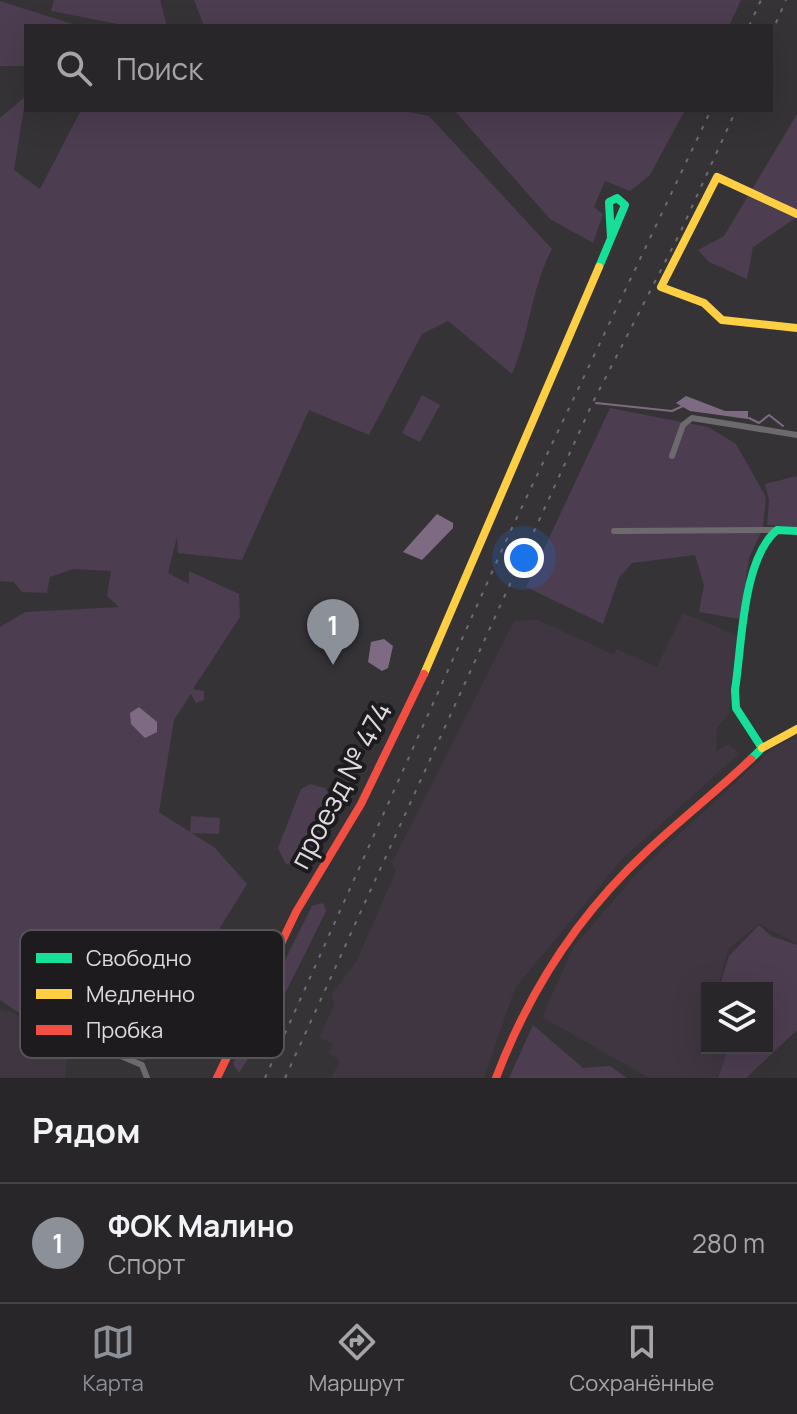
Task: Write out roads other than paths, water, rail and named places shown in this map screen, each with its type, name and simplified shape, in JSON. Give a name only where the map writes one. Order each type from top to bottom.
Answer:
[{"type":"street","points":[[797,214],[717,177],[661,287],[704,303],[722,320],[797,328]]},
{"type":"street","name":"проезд № 474","points":[[284,937],[299,905],[361,804],[434,653],[497,510],[625,205],[617,198],[609,202],[611,238]]},
{"type":"street","points":[[672,456],[683,425],[692,418],[797,435]]},
{"type":"street","points":[[762,748],[736,708],[735,690],[754,562],[766,539],[777,530]]},
{"type":"street","points":[[614,531],[797,531]]},
{"type":"street","points":[[496,1078],[531,999],[555,958],[592,908],[631,866],[762,748],[797,729]]},
{"type":"street","points":[[126,1058],[142,1065],[147,1078]]},
{"type":"street","name":"проезд № 474","points":[[217,1078],[226,1058]]},
{"type":"waterway","points":[[596,403],[672,411],[685,405]]},
{"type":"waterway","points":[[749,418],[759,423],[769,415],[783,426]]},
{"type":"railway","points":[[750,24],[761,0]]},
{"type":"railway","points":[[773,29],[786,0]]},
{"type":"railway","points":[[284,1036],[510,532],[710,112]]},
{"type":"railway","points":[[285,1078],[593,402],[680,233],[735,112]]},
{"type":"railway","points":[[265,1078],[274,1058]]},
{"type":"place","name":"ФОК Малино","points":[[333,665]]}]
